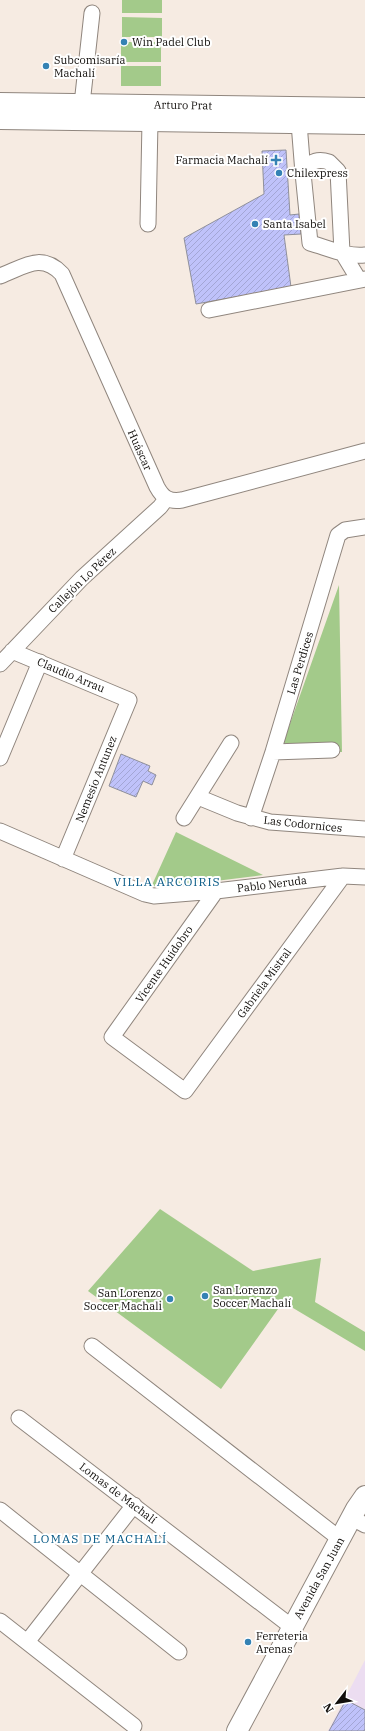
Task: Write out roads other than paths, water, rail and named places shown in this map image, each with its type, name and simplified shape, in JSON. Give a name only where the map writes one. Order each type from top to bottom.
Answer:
[{"type":"main road","name":"Arturo Prat","points":[[0,102],[365,108]]},
{"type":"main road","name":"Arturo Prat","points":[[0,119],[365,124]]},
{"type":"main road","name":"Avenida San Juan","points":[[237,1731],[340,1539],[360,1510]]},
{"type":"street","points":[[82,104],[92,13]]},
{"type":"street","points":[[148,224],[150,121]]},
{"type":"street","points":[[299,123],[310,243],[355,256],[365,255]]},
{"type":"street","points":[[210,310],[362,279],[342,252],[338,171],[329,162],[314,161],[309,164],[303,173]]},
{"type":"street","name":"Huáscar","points":[[0,276],[39,262],[51,265],[62,274],[157,487],[166,499]]},
{"type":"street","points":[[166,499],[170,501],[182,500],[365,451]]},
{"type":"street","name":"Callejón Lo Pérez","points":[[0,664],[82,578],[150,516],[166,499]]},
{"type":"street","name":"Las Perdices","points":[[251,818],[273,752],[338,535],[345,530],[365,527]]},
{"type":"street","name":"Claudio Arrau","points":[[12,651],[129,700]]},
{"type":"street","points":[[0,758],[40,662]]},
{"type":"street","name":"Nemesio Antunez","points":[[64,859],[129,700]]},
{"type":"street","points":[[184,818],[231,743]]},
{"type":"street","points":[[273,752],[332,750]]},
{"type":"street","name":"Las Codornices","points":[[198,797],[251,818],[276,823],[365,829]]},
{"type":"street","name":"Pablo Neruda","points":[[0,831],[149,895],[162,896],[216,891],[343,876],[365,877]]},
{"type":"street","name":"Gabriela Mistral","points":[[112,1036],[185,1090],[343,876]]},
{"type":"street","name":"Vicente Huidobro","points":[[112,1036],[216,891]]},
{"type":"street","points":[[92,1346],[340,1539]]},
{"type":"street","name":"Lomas de Machalí","points":[[19,1418],[292,1627]]},
{"type":"street","points":[[27,1642],[134,1505]]},
{"type":"street","points":[[0,1510],[179,1652]]},
{"type":"street","points":[[0,1621],[134,1726]]},
{"type":"place","name":"Win Padel Club","points":[[124,42]]},
{"type":"place","name":"Subcomisaría Machalí","points":[[46,66]]},
{"type":"place","name":"Farmacia Machalí","points":[[276,160]]},
{"type":"place","name":"Chilexpress","points":[[279,173]]},
{"type":"place","name":"Santa Isabel","points":[[255,224]]},
{"type":"place","name":"San Lorenzo Soccer Machalí","points":[[205,1296]]},
{"type":"place","name":"San Lorenzo Soccer Machali","points":[[170,1299]]},
{"type":"place","name":"Ferreteria Arenas","points":[[248,1642]]},
{"type":"district","name":"VILLA ARCOIRIS","points":[[167,882]]},
{"type":"district","name":"LOMAS DE MACHALÍ","points":[[100,1539]]}]
